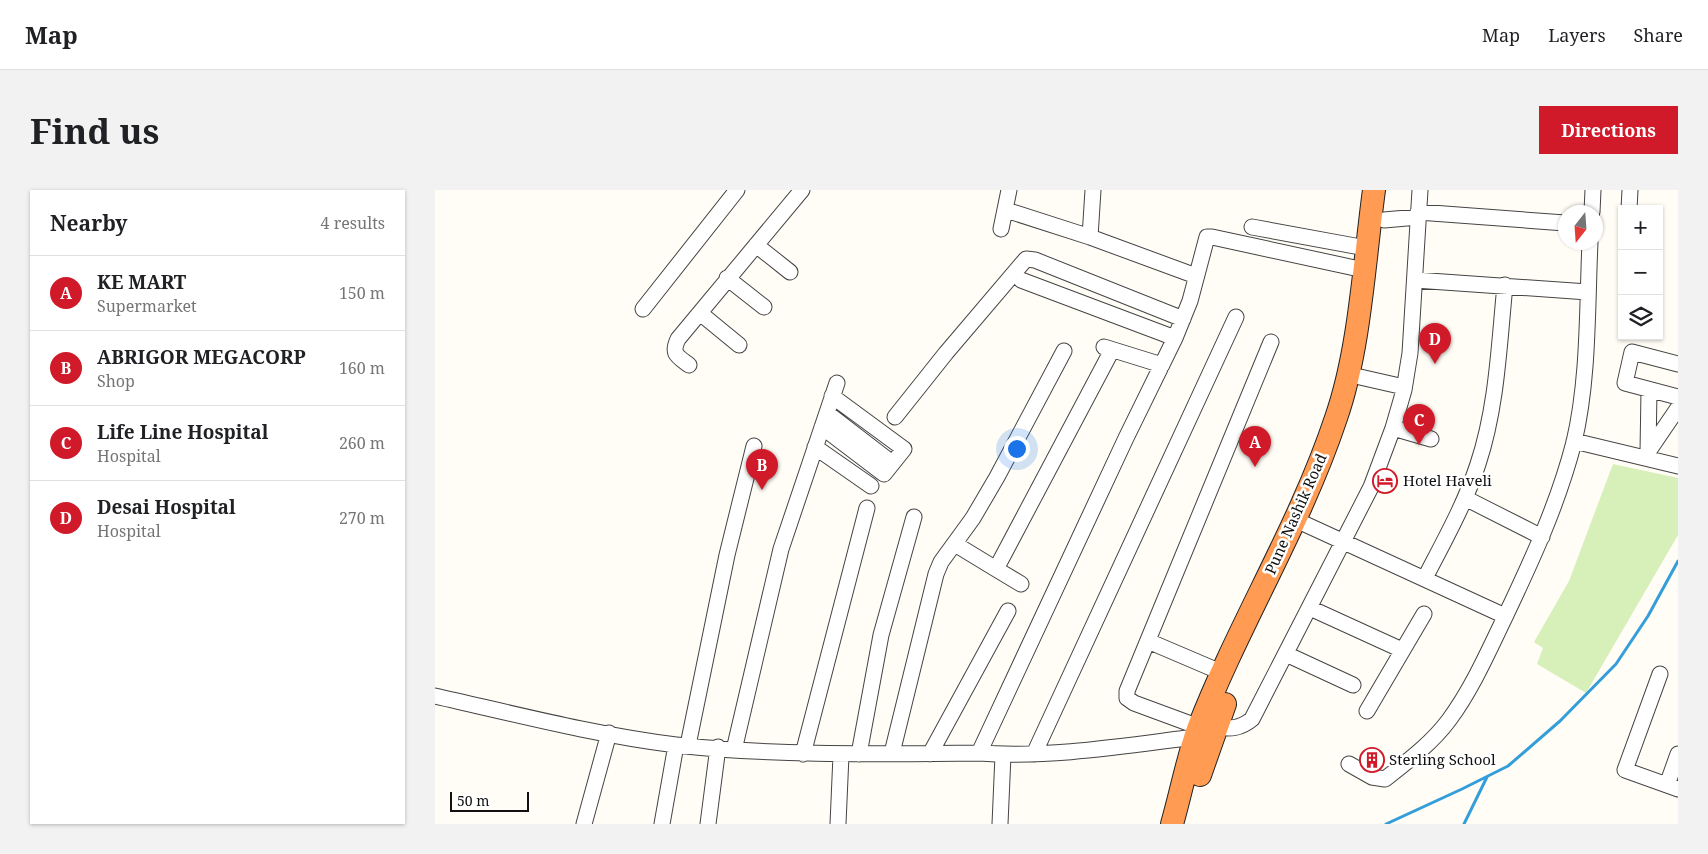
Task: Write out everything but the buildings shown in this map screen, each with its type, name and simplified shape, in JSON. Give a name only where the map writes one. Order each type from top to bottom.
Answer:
[{"type":"highway","name":"Pune Nashik Road","points":[[1187,824],[1204,730],[1263,620],[1302,523],[1337,415],[1353,345],[1373,190]]},
{"type":"highway","name":"Pune Nashik Road","points":[[1172,824],[1223,673],[1343,442],[1360,377],[1387,190]]},
{"type":"street","points":[[643,309],[737,190]]},
{"type":"street","points":[[689,365],[676,355],[674,347],[727,278],[802,190]]},
{"type":"street","points":[[1001,229],[1009,190]]},
{"type":"street","points":[[1091,237],[1093,190]]},
{"type":"street","points":[[435,696],[609,733],[682,745],[803,754],[979,753],[1003,755],[1073,752],[1204,730],[1232,729],[1245,725],[1252,719],[1311,608],[1371,487],[1393,428],[1404,387],[1410,353],[1420,190]]},
{"type":"street","points":[[1592,205],[1593,190]]},
{"type":"street","points":[[1629,205],[1630,190]]},
{"type":"street","points":[[1006,210],[1091,237],[1196,276]]},
{"type":"street","points":[[1384,220],[1418,214],[1558,223]]},
{"type":"street","points":[[1252,227],[1365,259]]},
{"type":"street","points":[[979,753],[1175,338],[1196,276],[1204,241],[1212,237],[1365,259]]},
{"type":"street","points":[[756,245],[790,272]]},
{"type":"street","points":[[1349,764],[1372,777],[1385,779],[1419,752],[1448,721],[1469,688],[1542,537],[1574,441],[1583,380],[1590,250]]},
{"type":"street","points":[[895,417],[946,352],[1026,258],[1183,319]]},
{"type":"street","points":[[727,278],[764,307]]},
{"type":"street","points":[[1021,280],[1175,338]]},
{"type":"street","points":[[1415,280],[1588,292]]},
{"type":"street","points":[[1425,578],[1465,498],[1478,462],[1495,386],[1505,286]]},
{"type":"street","points":[[699,313],[739,345]]},
{"type":"street","points":[[1035,754],[1236,317]]},
{"type":"street","points":[[1204,730],[1134,703],[1127,698],[1127,692],[1271,342]]},
{"type":"street","points":[[996,569],[1108,349],[1162,365]]},
{"type":"street","points":[[892,753],[941,562],[955,544],[992,485],[1064,351]]},
{"type":"street","points":[[1678,364],[1632,352],[1625,383],[1678,397]]},
{"type":"street","points":[[1360,377],[1404,387]]},
{"type":"street","points":[[734,750],[781,549],[834,389],[904,449],[884,474],[822,428]]},
{"type":"street","points":[[1646,455],[1649,390]]},
{"type":"street","points":[[1646,455],[1678,408]]},
{"type":"street","points":[[827,413],[892,463]]},
{"type":"street","points":[[1393,428],[1431,439]]},
{"type":"street","points":[[1574,441],[1646,455],[1678,466]]},
{"type":"street","points":[[661,824],[682,745],[754,446]]},
{"type":"street","points":[[815,447],[871,486]]},
{"type":"street","points":[[1465,498],[1542,537]]},
{"type":"street","points":[[803,754],[867,508]]},
{"type":"street","points":[[859,754],[888,604],[913,517]]},
{"type":"street","points":[[1302,523],[1505,616]]},
{"type":"street","points":[[955,544],[1021,584]]},
{"type":"street","points":[[1311,608],[1402,650]]},
{"type":"street","points":[[930,754],[1008,611]]},
{"type":"street","points":[[1367,711],[1424,614]]},
{"type":"street","points":[[1148,641],[1223,673]]},
{"type":"street","points":[[1287,654],[1353,686]]},
{"type":"street","points":[[1660,674],[1625,770],[1672,787],[1678,754]]},
{"type":"street","points":[[584,824],[609,733]]},
{"type":"street","points":[[708,824],[719,747]]},
{"type":"street","points":[[838,824],[841,755]]},
{"type":"street","points":[[1000,824],[1003,755]]},
{"type":"green space","points":[[1613,464],[1678,478],[1678,535],[1586,693],[1537,664],[1543,648],[1534,642],[1569,581]]},
{"type":"waterway","points":[[1386,824],[1508,766],[1560,721],[1616,664],[1648,616],[1678,561]]},
{"type":"waterway","points":[[1464,824],[1487,777]]},
{"type":"place","name":"Desai Hospital","points":[[1435,364]]},
{"type":"place","name":"Life Line Hospital","points":[[1419,445]]},
{"type":"place","name":"KE MART","points":[[1255,467]]},
{"type":"place","name":"Hotel Haveli","points":[[1385,481]]},
{"type":"place","name":"ABRIGOR MEGACORP","points":[[762,490]]},
{"type":"place","name":"Sterling School","points":[[1372,760]]}]
